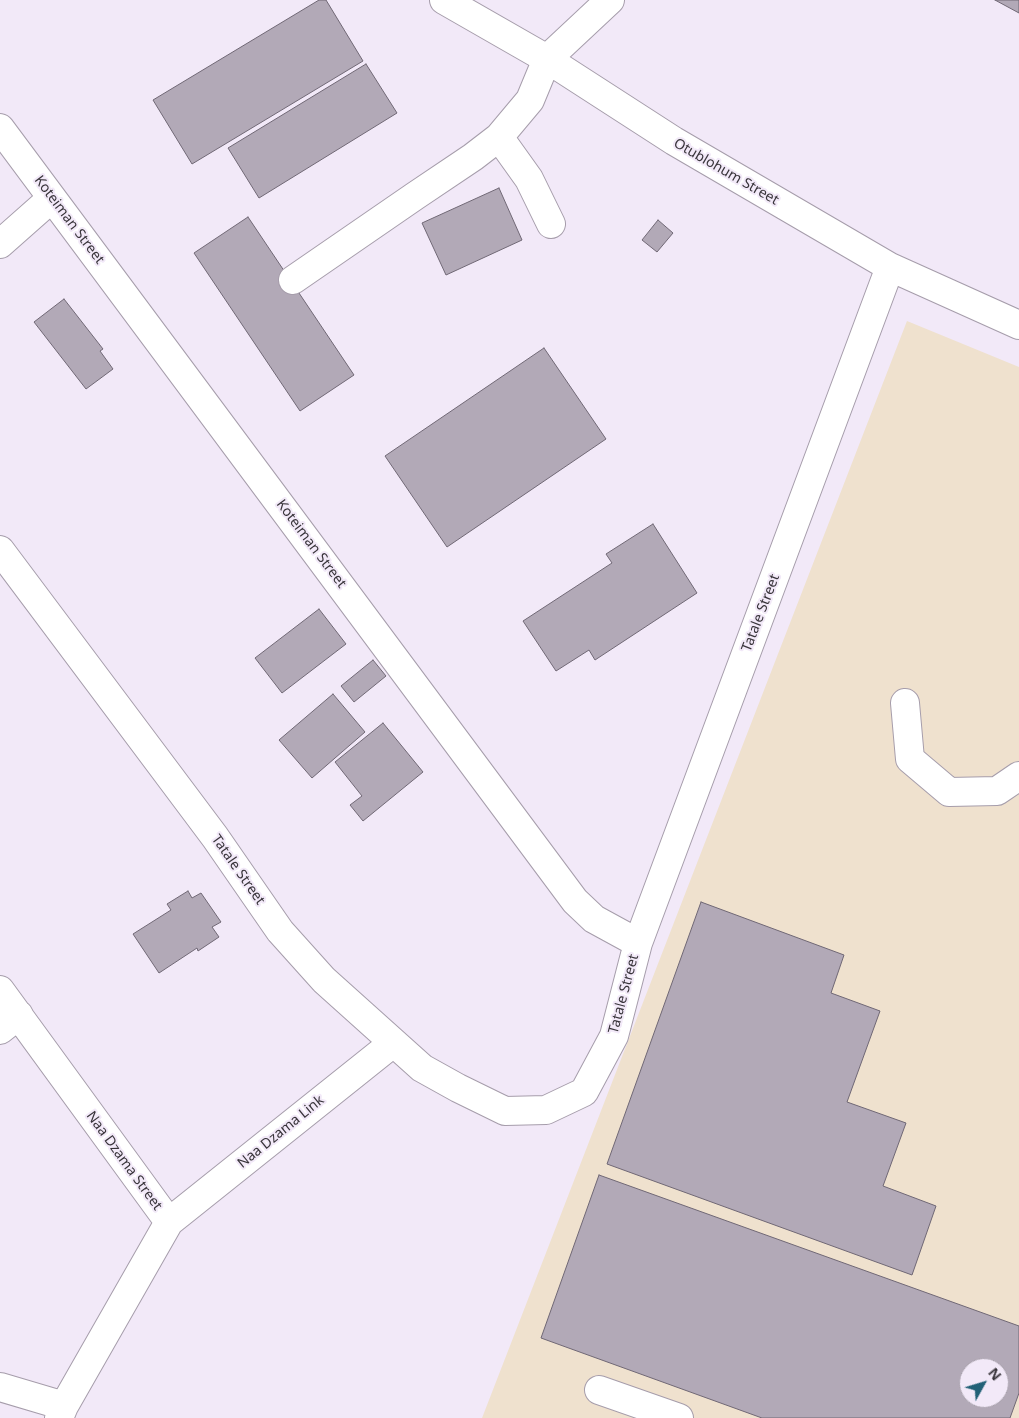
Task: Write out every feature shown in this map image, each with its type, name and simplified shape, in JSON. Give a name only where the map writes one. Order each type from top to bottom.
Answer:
[{"type":"street","name":"Otublohum Street","points":[[444,0],[546,60],[674,141],[890,267],[1019,325]]},
{"type":"street","points":[[293,280],[473,157],[499,137],[530,100],[546,60],[610,0]]},
{"type":"street","name":"Koteiman Street","points":[[0,128],[576,901],[594,919],[638,943]]},
{"type":"street","points":[[499,137],[529,179],[551,224]]},
{"type":"street","points":[[0,244],[52,198]]},
{"type":"street","name":"Tatale Street","points":[[0,550],[214,837],[280,931],[324,980],[422,1068],[505,1111],[546,1110],[584,1092],[614,1036],[638,943],[890,267]]},
{"type":"street","points":[[906,703],[910,759],[949,792],[997,791],[1019,776]]},
{"type":"street","name":"Naa Dzama Street","points":[[0,990],[10,1023],[94,1121],[169,1222],[159,1236],[61,1412]]},
{"type":"street","name":"Naa Dzama Link","points":[[169,1222],[393,1043]]},
{"type":"street","points":[[0,1387],[61,1412]]},
{"type":"street","points":[[600,1390],[679,1418]]},
{"type":"shaded area","points":[[907,321],[1019,367],[1019,1418],[482,1418]]},
{"type":"building","points":[[319,0],[326,0],[363,61],[192,164],[153,100]]},
{"type":"building","points":[[995,0],[1019,0],[1019,13]]},
{"type":"building","points":[[366,64],[397,113],[259,198],[228,148]]},
{"type":"building","points":[[499,188],[522,240],[446,275],[422,223]]},
{"type":"building","points":[[248,217],[354,375],[300,411],[194,253]]},
{"type":"building","points":[[658,220],[673,233],[657,252],[642,240]]},
{"type":"building","points":[[64,299],[103,349],[100,351],[113,369],[86,389],[34,322]]},
{"type":"building","points":[[544,348],[606,439],[447,547],[385,456]]},
{"type":"building","points":[[653,524],[697,593],[595,660],[589,650],[556,671],[523,621],[612,563],[606,554]]},
{"type":"building","points":[[319,609],[346,644],[282,693],[255,658]]},
{"type":"building","points":[[373,660],[386,676],[354,702],[341,686]]},
{"type":"building","points":[[333,694],[365,732],[312,778],[279,740]]},
{"type":"building","points":[[383,723],[423,772],[363,821],[350,805],[362,796],[335,762]]},
{"type":"building","points":[[188,891],[192,898],[201,893],[221,922],[212,927],[219,937],[198,951],[197,948],[159,973],[133,934],[171,910],[167,904]]},
{"type":"building","points":[[701,902],[844,955],[831,993],[880,1011],[847,1102],[906,1123],[883,1186],[936,1206],[912,1275],[607,1164]]},
{"type":"building","points":[[599,1175],[1019,1326],[1019,1393],[1010,1418],[762,1418],[541,1338]]}]
